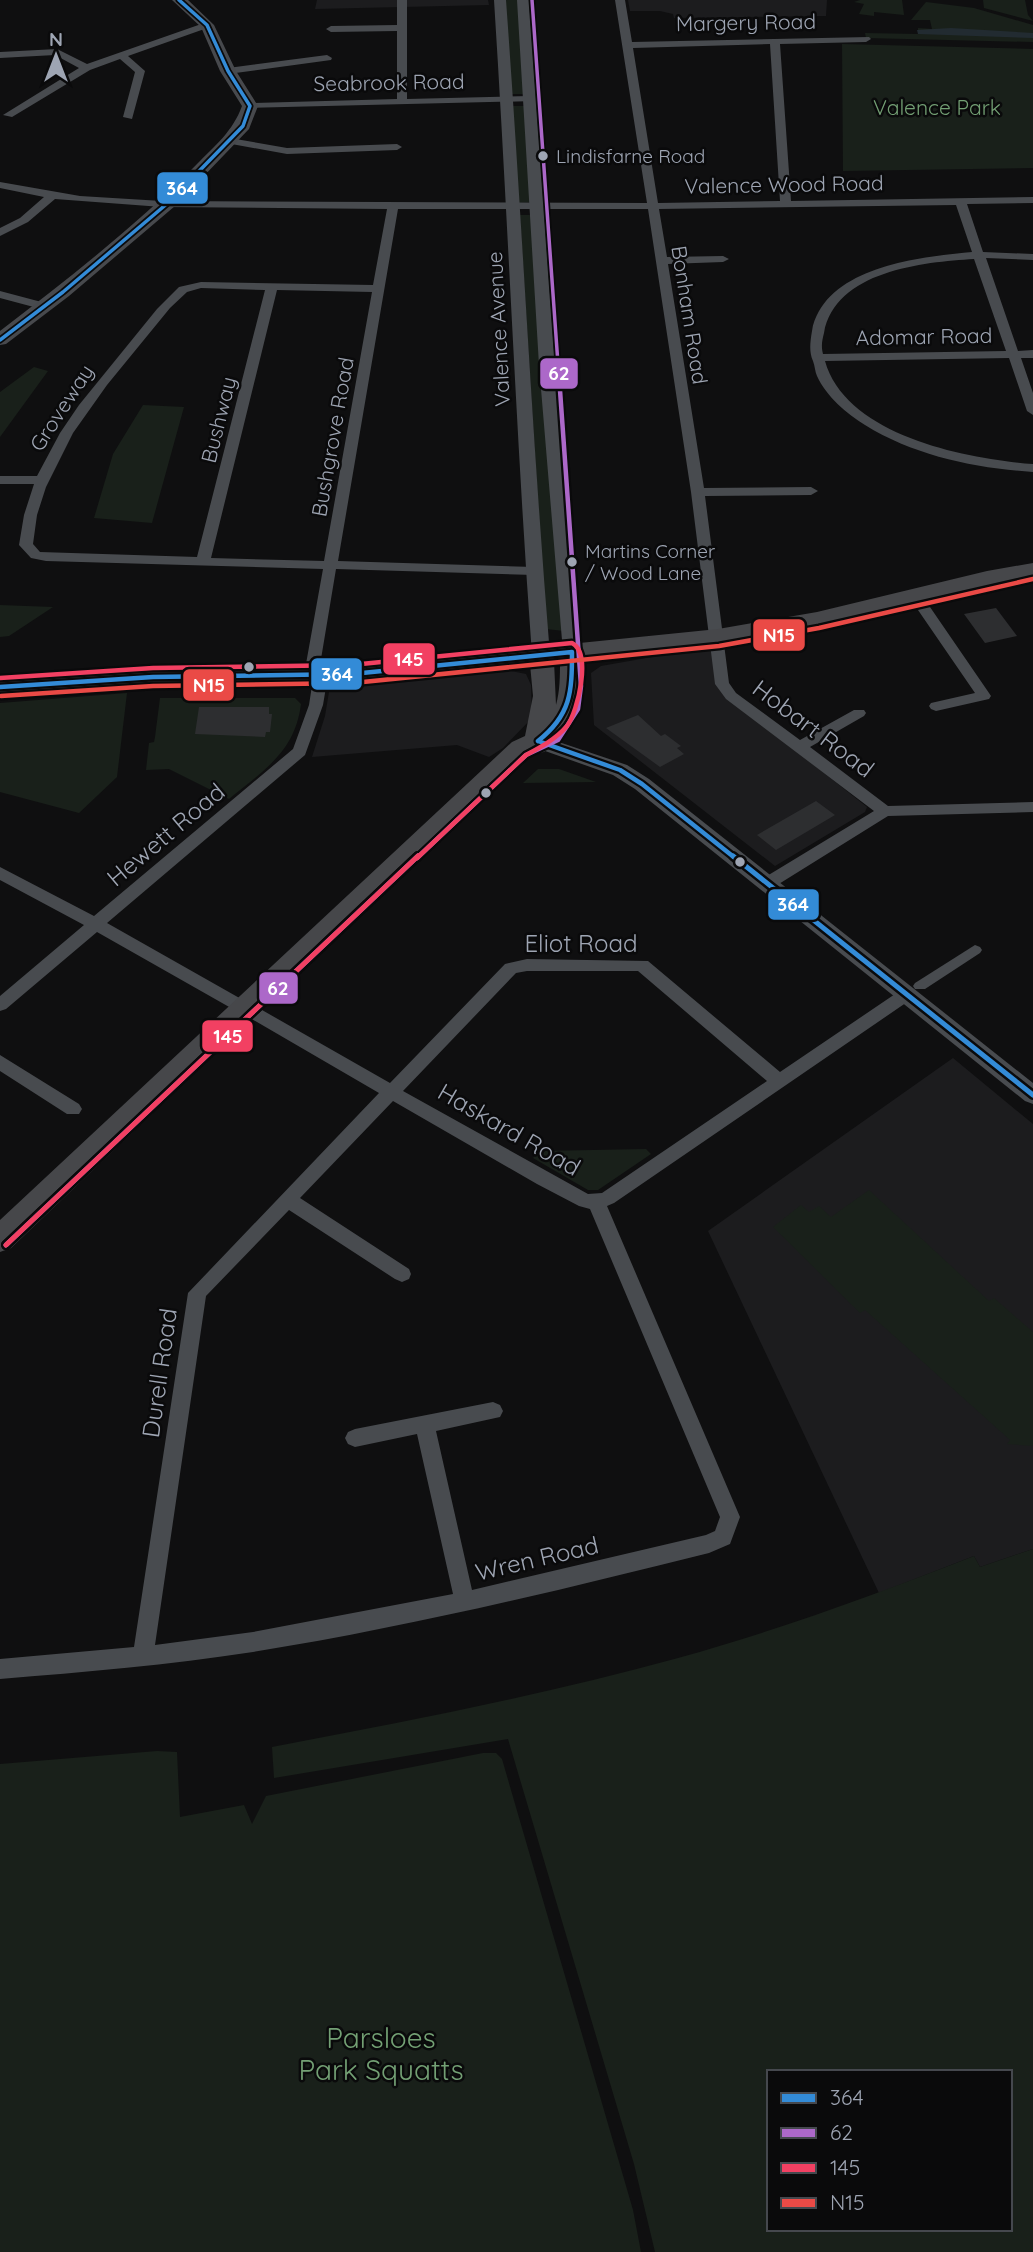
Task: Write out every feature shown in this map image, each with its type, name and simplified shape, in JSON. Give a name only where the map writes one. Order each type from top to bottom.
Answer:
[{"type":"main road","points":[[0,340],[45,306],[169,202],[243,126],[250,106],[228,71],[207,26],[179,0]]},
{"type":"main road","points":[[0,687],[153,677],[316,675],[718,636],[817,619],[914,594],[1033,570]]},
{"type":"main road","points":[[0,1256],[521,748],[551,734],[570,706],[572,652]]},
{"type":"main road","points":[[538,741],[536,728],[545,696],[541,655]]},
{"type":"main road","points":[[0,1239],[250,1011]]},
{"type":"street","points":[[402,0],[402,102]]},
{"type":"street","name":"Valence Avenue","points":[[500,0],[541,655]]},
{"type":"street","name":"Valence Avenue","points":[[523,0],[561,547],[572,652]]},
{"type":"street","name":"Bonham Road","points":[[620,0],[698,492],[718,636]]},
{"type":"street","points":[[8,115],[86,68],[207,26]]},
{"type":"street","points":[[331,29],[402,28]]},
{"type":"street","name":"Margery Road","points":[[627,45],[866,39]]},
{"type":"street","points":[[775,41],[786,204]]},
{"type":"street","points":[[0,55],[57,52],[86,68]]},
{"type":"street","points":[[122,56],[140,71],[128,117]]},
{"type":"street","points":[[228,71],[327,58]]},
{"type":"street","name":"Seabrook Road","points":[[250,106],[530,99]]},
{"type":"street","points":[[230,141],[287,151],[397,147]]},
{"type":"street","points":[[0,186],[53,195],[169,202],[536,208]]},
{"type":"street","points":[[0,233],[24,220],[53,195]]},
{"type":"street","name":"Valence Wood Road","points":[[536,208],[1033,200]]},
{"type":"street","points":[[960,201],[1033,411]]},
{"type":"street","name":"Bushgrove Road","points":[[316,675],[329,567],[393,206]]},
{"type":"street","points":[[1033,257],[978,254],[935,257],[878,272],[836,298],[820,320],[815,345],[816,358],[828,384],[839,397],[886,431],[951,457],[1002,466],[1033,468]]},
{"type":"street","points":[[662,261],[723,259]]},
{"type":"street","name":"Groveway","points":[[378,289],[201,285],[191,286],[176,295],[108,374],[59,445],[42,480],[26,545],[36,555],[329,567],[534,570]]},
{"type":"street","name":"Bushway","points":[[203,562],[272,287]]},
{"type":"street","points":[[0,294],[45,306]]},
{"type":"street","name":"Adomar Road","points":[[816,358],[1033,354]]},
{"type":"street","points":[[0,480],[42,480]]},
{"type":"street","points":[[698,492],[811,491]]},
{"type":"street","points":[[914,594],[984,696],[936,706]]},
{"type":"street","name":"Hobart Road","points":[[718,636],[722,684],[731,696],[885,811]]},
{"type":"street","name":"Hewett Road","points":[[0,1005],[300,751],[316,705],[316,675]]},
{"type":"street","points":[[801,746],[859,713]]},
{"type":"street","points":[[538,741],[620,770],[642,783],[768,883],[914,990],[1033,1095]]},
{"type":"street","points":[[768,883],[885,811],[1033,807]]},
{"type":"street","name":"Haskard Road","points":[[0,873],[392,1090],[508,1161],[585,1201],[596,1202],[608,1198],[914,990]]},
{"type":"street","points":[[914,990],[975,950]]},
{"type":"street","name":"Eliot Road","points":[[392,1090],[511,968],[527,965],[636,964],[647,967],[779,1081]]},
{"type":"street","points":[[0,1062],[73,1109]]},
{"type":"street","name":"Durell Road","points":[[143,1656],[197,1293],[392,1090]]},
{"type":"street","points":[[288,1200],[402,1274]]},
{"type":"street","name":"Wren Road","points":[[0,1670],[252,1642],[465,1603],[709,1545],[723,1536],[730,1517],[596,1202]]},
{"type":"street","points":[[355,1438],[493,1411]]},
{"type":"street","points":[[425,1424],[465,1603]]},
{"type":"shaded area","points":[[317,0],[488,0],[489,5],[315,9]]},
{"type":"shaded area","points":[[628,0],[827,0],[826,16],[674,18],[673,14],[660,11],[630,11]]},
{"type":"shaded area","points":[[951,28],[1033,33],[1033,38],[918,34],[917,30]]},
{"type":"shaded area","points":[[698,649],[711,651],[722,692],[867,807],[865,812],[775,866],[594,725],[591,673],[601,666]]},
{"type":"shaded area","points":[[511,671],[526,674],[531,685],[532,718],[503,748],[489,757],[457,745],[312,757],[325,716],[329,692],[342,683]]},
{"type":"shaded area","points":[[953,1058],[1033,1124],[1033,1549],[980,1567],[974,1556],[879,1593],[708,1231]]},
{"type":"green space","points":[[505,0],[519,0],[524,94],[510,94]]},
{"type":"green space","points":[[902,0],[904,15],[874,12],[874,16],[859,14],[864,4],[854,2]]},
{"type":"green space","points":[[983,0],[1025,0],[1028,15],[1033,21],[984,8]]},
{"type":"green space","points":[[926,2],[974,8],[1033,25],[1033,42],[866,38],[865,33],[918,34],[918,28],[932,29],[930,20],[911,20]]},
{"type":"green space","name":"Valence Park","points":[[842,44],[1033,49],[1033,168],[843,171]]},
{"type":"green space","points":[[512,106],[526,106],[532,202],[518,203]]},
{"type":"green space","points":[[520,215],[533,215],[564,631],[546,629]]},
{"type":"green space","points":[[34,367],[48,371],[0,437],[0,392]]},
{"type":"green space","points":[[143,405],[184,407],[152,523],[94,518],[113,454]]},
{"type":"green space","points":[[0,605],[53,607],[9,636],[0,637]]},
{"type":"green space","points":[[127,693],[117,777],[79,813],[0,792],[0,703]]},
{"type":"green space","points":[[160,698],[295,698],[301,704],[298,721],[285,748],[266,769],[229,799],[169,769],[146,770],[149,743],[154,742],[155,737]]},
{"type":"green space","points":[[538,769],[559,769],[596,782],[523,783]]},
{"type":"green space","points":[[646,1149],[651,1154],[598,1190],[588,1190],[533,1158],[539,1151]]},
{"type":"green space","points":[[869,1190],[989,1301],[994,1298],[1033,1332],[1033,1446],[1007,1444],[1010,1440],[865,1310],[860,1313],[773,1227],[801,1205],[809,1212],[819,1206],[831,1217]]},
{"type":"green space","points":[[1033,1549],[1033,2252],[655,2252],[634,2164],[508,1739],[274,1778],[272,1747],[476,1707],[628,1671],[790,1623],[974,1556],[980,1567]]},
{"type":"green space","name":"Parsloes Park Squatts","points":[[157,1751],[177,1752],[180,1817],[244,1805],[252,1824],[266,1796],[483,1753],[496,1753],[502,1759],[633,2210],[641,2252],[0,2252],[0,1764]]},
{"type":"building","points":[[996,608],[1017,636],[985,643],[964,614]]},
{"type":"building","points":[[199,707],[269,707],[269,714],[272,714],[270,732],[266,732],[265,737],[195,734]]},
{"type":"building","points":[[638,715],[661,736],[665,734],[681,746],[677,748],[684,754],[660,767],[606,728]]},
{"type":"building","points":[[816,801],[835,815],[776,850],[757,835]]},
{"type":"transit line","name":"364","points":[[0,340],[63,292],[169,202],[243,126],[250,106],[228,71],[207,25],[179,0]]},
{"type":"transit line","name":"62","points":[[6,1245],[526,755],[558,740],[578,709],[581,686],[532,0]]},
{"type":"transit line","name":"N15","points":[[1,696],[153,686],[353,683],[719,646],[819,628],[1033,579]]},
{"type":"transit line","name":"145","points":[[0,678],[153,668],[351,665],[572,643],[578,646],[581,652],[578,702],[567,726],[543,746],[526,755],[6,1245]]},
{"type":"transit line","name":"364","points":[[0,687],[153,677],[352,674],[572,652],[572,679],[564,713],[550,732],[538,741]]},
{"type":"transit line","name":"364","points":[[538,741],[620,770],[642,784],[1033,1095]]},
{"type":"place","name":"Lindisfarne Road","points":[[543,156]]},
{"type":"place","name":"Martins Corner / Wood Lane","points":[[572,562]]}]
